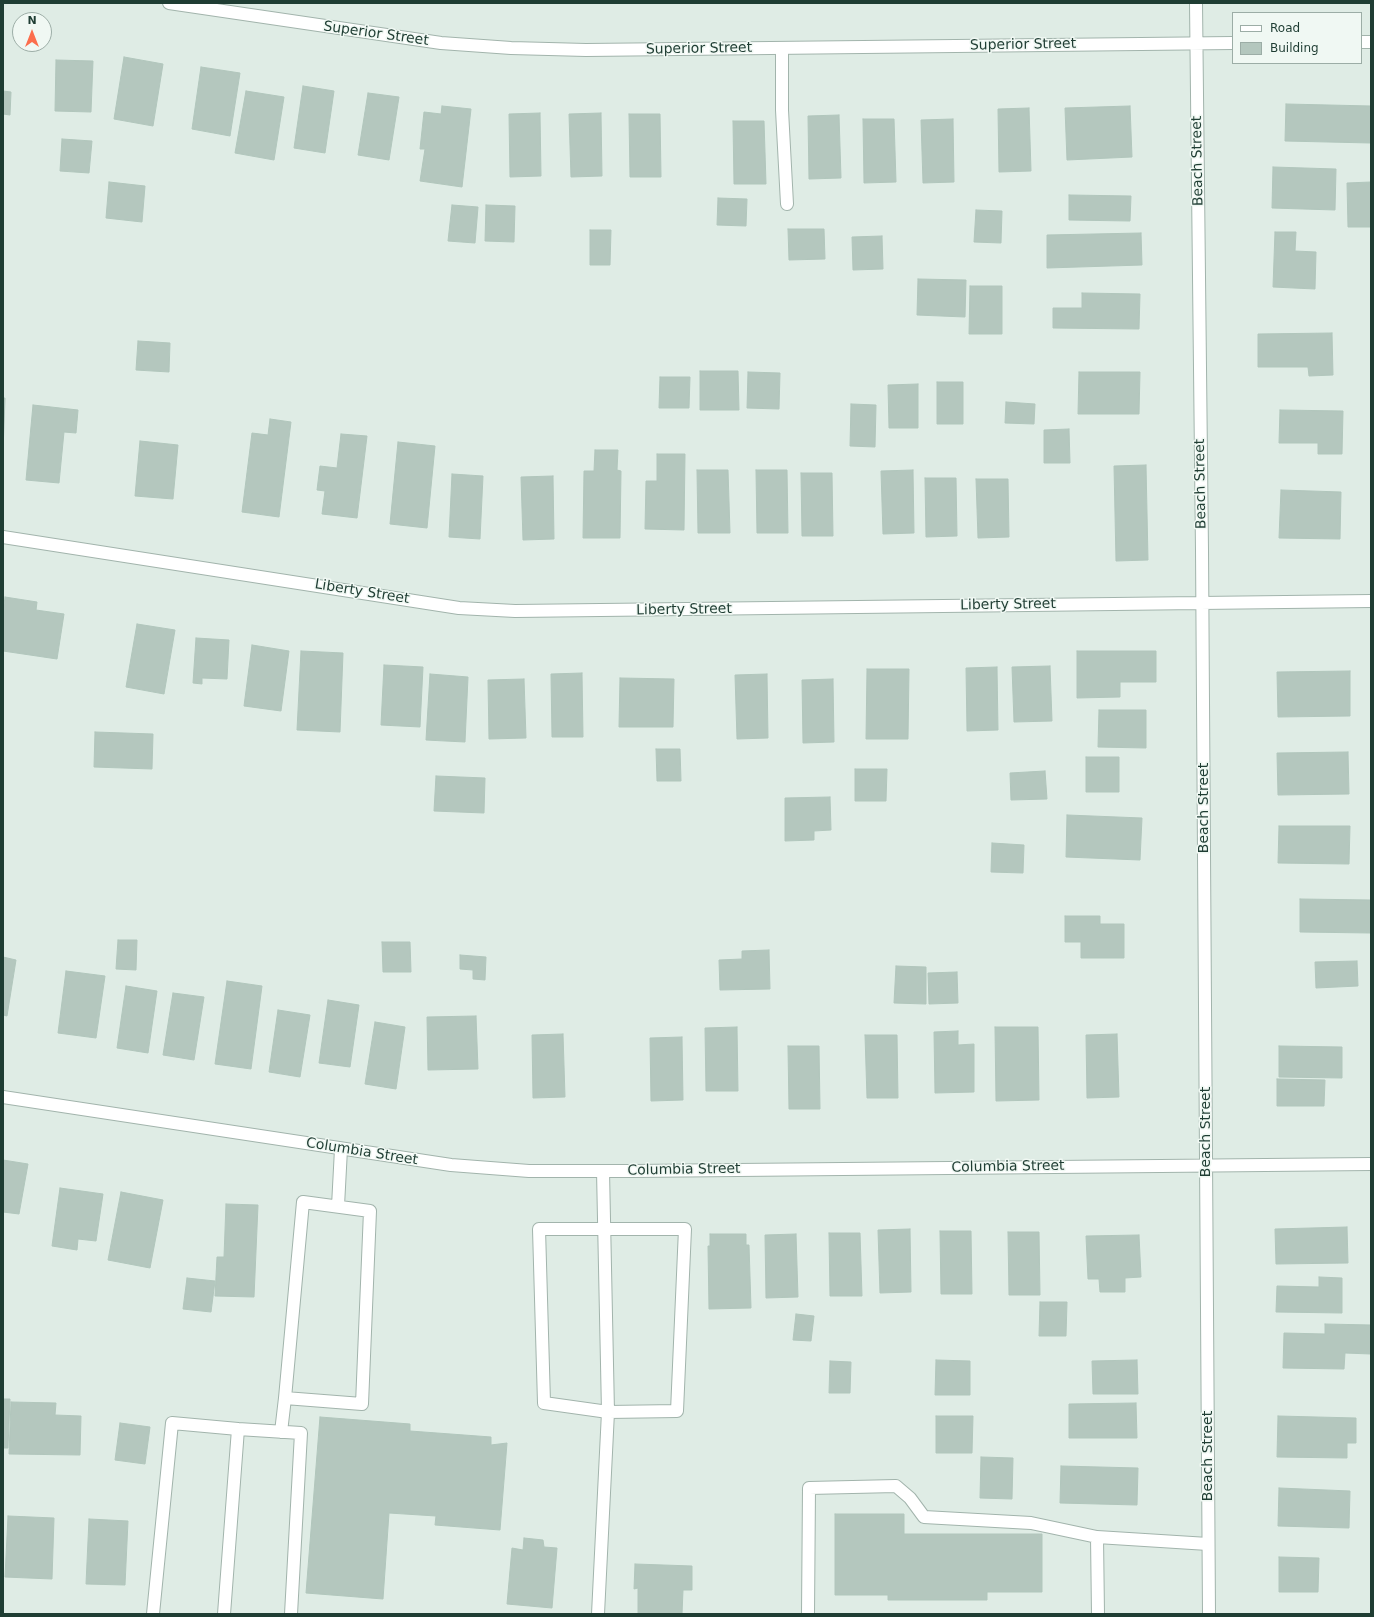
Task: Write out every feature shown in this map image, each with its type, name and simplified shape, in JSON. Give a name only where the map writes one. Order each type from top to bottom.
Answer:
[{"type":"street","name":"Superior Street","points":[[169,3],[449,44],[511,48],[586,50],[1232,43]]},
{"type":"street","name":"Beach Street","points":[[1196,3],[1209,1614]]},
{"type":"street","points":[[782,48],[782,110],[787,204]]},
{"type":"street","name":"Liberty Street","points":[[3,537],[459,608],[515,611],[1371,601]]},
{"type":"street","name":"Columbia Street","points":[[3,1098],[451,1165],[529,1171],[1371,1164]]},
{"type":"street","points":[[338,1206],[341,1149]]},
{"type":"street","points":[[598,1614],[608,1412],[603,1171]]},
{"type":"street","points":[[281,1432],[303,1202],[370,1211],[362,1404],[285,1398]]},
{"type":"street","points":[[539,1229],[685,1229],[677,1412],[608,1412],[544,1403],[539,1229]]},
{"type":"street","points":[[153,1614],[172,1423],[301,1433],[291,1614]]},
{"type":"street","points":[[224,1614],[238,1429]]},
{"type":"street","points":[[808,1614],[809,1488],[896,1486],[910,1498],[924,1517],[1030,1523],[1096,1537],[1208,1544]]},
{"type":"street","points":[[1096,1537],[1098,1614]]},
{"type":"building","points":[[124,57],[163,64],[153,126],[114,119]]},
{"type":"building","points":[[56,60],[93,61],[91,112],[55,111]]},
{"type":"building","points":[[201,67],[240,73],[230,136],[192,129]]},
{"type":"building","points":[[303,86],[334,91],[325,153],[294,148]]},
{"type":"building","points":[[3,91],[11,92],[10,115],[3,114]]},
{"type":"building","points":[[246,91],[284,97],[274,160],[235,153]]},
{"type":"building","points":[[368,93],[399,97],[389,160],[358,155]]},
{"type":"building","points":[[1286,104],[1371,106],[1371,143],[1285,141]]},
{"type":"building","points":[[442,106],[471,109],[462,187],[420,181],[425,149],[420,149],[424,112],[441,114]]},
{"type":"building","points":[[1130,106],[1132,157],[1067,160],[1065,108]]},
{"type":"building","points":[[1029,108],[1031,171],[999,172],[998,109]]},
{"type":"building","points":[[540,113],[541,176],[510,177],[509,114]]},
{"type":"building","points":[[601,113],[602,176],[571,177],[569,114]]},
{"type":"building","points":[[629,114],[660,114],[661,177],[630,177]]},
{"type":"building","points":[[839,115],[841,178],[809,179],[808,116]]},
{"type":"building","points":[[863,119],[894,119],[896,182],[864,183]]},
{"type":"building","points":[[953,119],[954,182],[923,183],[921,120]]},
{"type":"building","points":[[733,121],[764,121],[766,184],[734,184]]},
{"type":"building","points":[[62,139],[92,141],[89,173],[60,171]]},
{"type":"building","points":[[1273,167],[1336,169],[1335,210],[1272,208]]},
{"type":"building","points":[[109,182],[145,186],[142,222],[106,218]]},
{"type":"building","points":[[1371,182],[1371,227],[1348,227],[1347,183]]},
{"type":"building","points":[[1069,195],[1131,196],[1130,221],[1069,220]]},
{"type":"building","points":[[718,198],[747,199],[746,226],[717,225]]},
{"type":"building","points":[[452,205],[478,207],[475,243],[448,241]]},
{"type":"building","points":[[486,205],[515,206],[514,242],[485,241]]},
{"type":"building","points":[[976,210],[1002,211],[1001,243],[974,242]]},
{"type":"building","points":[[788,229],[824,229],[825,259],[789,260]]},
{"type":"building","points":[[590,230],[611,230],[610,265],[590,265]]},
{"type":"building","points":[[1275,232],[1296,232],[1295,251],[1316,252],[1315,289],[1273,287]]},
{"type":"building","points":[[1141,233],[1142,265],[1047,268],[1047,235]]},
{"type":"building","points":[[882,236],[883,269],[853,270],[852,237]]},
{"type":"building","points":[[918,279],[966,280],[965,317],[917,315]]},
{"type":"building","points":[[970,286],[1002,286],[1002,334],[969,334]]},
{"type":"building","points":[[1082,293],[1140,294],[1139,329],[1053,328],[1053,308],[1082,308]]},
{"type":"building","points":[[1332,333],[1333,375],[1309,376],[1308,367],[1258,367],[1258,334]]},
{"type":"building","points":[[138,341],[170,343],[169,372],[136,370]]},
{"type":"building","points":[[700,371],[738,371],[739,410],[700,410]]},
{"type":"building","points":[[748,372],[780,373],[779,409],[747,408]]},
{"type":"building","points":[[1079,372],[1140,372],[1139,414],[1078,414]]},
{"type":"building","points":[[660,377],[690,377],[689,408],[659,408]]},
{"type":"building","points":[[937,382],[963,382],[963,424],[937,424]]},
{"type":"building","points":[[918,384],[918,428],[889,428],[888,385]]},
{"type":"building","points":[[3,398],[5,398],[3,451]]},
{"type":"building","points":[[1006,402],[1035,404],[1034,424],[1005,423]]},
{"type":"building","points":[[851,404],[876,405],[875,447],[850,446]]},
{"type":"building","points":[[33,405],[78,410],[76,433],[64,432],[59,483],[26,480]]},
{"type":"building","points":[[1280,410],[1343,411],[1342,454],[1318,454],[1318,443],[1279,443]]},
{"type":"building","points":[[270,419],[291,422],[279,517],[242,512],[252,433],[268,435]]},
{"type":"building","points":[[1069,429],[1070,463],[1044,463],[1044,430]]},
{"type":"building","points":[[341,434],[367,436],[357,518],[322,514],[325,491],[317,490],[320,466],[337,468]]},
{"type":"building","points":[[140,441],[178,445],[173,499],[135,496]]},
{"type":"building","points":[[398,442],[435,446],[427,528],[390,524]]},
{"type":"building","points":[[595,450],[618,450],[617,470],[621,471],[620,538],[583,538],[584,471],[594,471]]},
{"type":"building","points":[[657,454],[685,454],[684,530],[645,529],[646,481],[657,481]]},
{"type":"building","points":[[1146,465],[1148,560],[1116,561],[1114,466]]},
{"type":"building","points":[[697,470],[728,470],[730,533],[698,533]]},
{"type":"building","points":[[756,470],[787,470],[788,533],[757,533]]},
{"type":"building","points":[[913,470],[914,533],[883,534],[881,471]]},
{"type":"building","points":[[801,473],[832,473],[833,536],[802,536]]},
{"type":"building","points":[[452,474],[483,476],[480,539],[449,537]]},
{"type":"building","points":[[553,476],[554,539],[523,540],[521,477]]},
{"type":"building","points":[[925,478],[956,478],[957,536],[926,537]]},
{"type":"building","points":[[976,479],[1008,479],[1009,537],[978,538]]},
{"type":"building","points":[[1281,490],[1341,492],[1340,539],[1279,538]]},
{"type":"building","points":[[5,597],[37,602],[36,610],[64,614],[57,659],[3,651],[3,612]]},
{"type":"building","points":[[137,624],[175,630],[164,694],[126,687]]},
{"type":"building","points":[[196,638],[229,640],[227,679],[202,678],[202,684],[193,683]]},
{"type":"building","points":[[252,645],[289,651],[281,711],[244,706]]},
{"type":"building","points":[[301,651],[343,653],[340,732],[297,730]]},
{"type":"building","points":[[1077,651],[1156,651],[1156,682],[1120,682],[1120,697],[1077,698]]},
{"type":"building","points":[[384,665],[423,667],[420,727],[381,725]]},
{"type":"building","points":[[1050,666],[1052,721],[1014,722],[1012,667]]},
{"type":"building","points":[[997,667],[998,730],[967,731],[966,668]]},
{"type":"building","points":[[867,669],[909,669],[908,739],[866,739]]},
{"type":"building","points":[[1350,671],[1350,716],[1278,717],[1277,672]]},
{"type":"building","points":[[582,673],[583,737],[552,737],[551,674]]},
{"type":"building","points":[[430,674],[468,677],[465,742],[426,740]]},
{"type":"building","points":[[767,674],[768,738],[737,739],[735,675]]},
{"type":"building","points":[[620,678],[674,679],[673,727],[619,727]]},
{"type":"building","points":[[524,679],[526,738],[489,739],[488,680]]},
{"type":"building","points":[[833,679],[834,742],[803,743],[802,680]]},
{"type":"building","points":[[1099,710],[1146,710],[1146,748],[1098,747]]},
{"type":"building","points":[[95,732],[153,734],[152,769],[94,767]]},
{"type":"building","points":[[656,749],[680,749],[681,781],[657,781]]},
{"type":"building","points":[[1348,752],[1349,794],[1278,795],[1277,753]]},
{"type":"building","points":[[1086,757],[1119,757],[1119,792],[1086,792]]},
{"type":"building","points":[[855,769],[887,769],[886,801],[855,801]]},
{"type":"building","points":[[1045,771],[1047,799],[1011,800],[1010,773]]},
{"type":"building","points":[[436,776],[485,778],[484,813],[434,811]]},
{"type":"building","points":[[830,797],[831,830],[814,831],[814,840],[785,841],[785,798]]},
{"type":"building","points":[[1067,815],[1142,818],[1140,860],[1066,857]]},
{"type":"building","points":[[1279,826],[1350,826],[1349,864],[1278,863]]},
{"type":"building","points":[[992,843],[1024,845],[1023,873],[991,872]]},
{"type":"building","points":[[1300,899],[1371,900],[1371,933],[1300,932]]},
{"type":"building","points":[[1065,916],[1100,916],[1100,924],[1124,924],[1124,958],[1081,958],[1081,942],[1065,942]]},
{"type":"building","points":[[118,940],[137,940],[136,970],[116,969]]},
{"type":"building","points":[[382,942],[410,942],[411,972],[383,972]]},
{"type":"building","points":[[769,950],[770,989],[720,990],[719,960],[742,959],[742,951]]},
{"type":"building","points":[[460,955],[486,957],[485,980],[473,979],[473,970],[460,969]]},
{"type":"building","points":[[3,957],[16,960],[7,1016],[3,1015]]},
{"type":"building","points":[[1357,961],[1358,986],[1316,988],[1315,962]]},
{"type":"building","points":[[896,966],[926,967],[926,1004],[894,1003]]},
{"type":"building","points":[[66,971],[105,976],[96,1038],[58,1033]]},
{"type":"building","points":[[957,972],[958,1003],[929,1004],[928,973]]},
{"type":"building","points":[[227,981],[262,986],[251,1069],[215,1064]]},
{"type":"building","points":[[126,986],[157,991],[148,1053],[117,1048]]},
{"type":"building","points":[[173,993],[204,997],[194,1060],[163,1055]]},
{"type":"building","points":[[328,1000],[359,1005],[350,1067],[319,1063]]},
{"type":"building","points":[[278,1010],[310,1015],[300,1077],[269,1072]]},
{"type":"building","points":[[476,1016],[478,1069],[428,1070],[427,1017]]},
{"type":"building","points":[[375,1022],[405,1027],[396,1089],[365,1084]]},
{"type":"building","points":[[737,1027],[738,1091],[706,1091],[705,1028]]},
{"type":"building","points":[[995,1027],[1038,1027],[1039,1100],[996,1101]]},
{"type":"building","points":[[958,1031],[958,1045],[974,1044],[974,1092],[935,1093],[934,1032]]},
{"type":"building","points":[[563,1034],[565,1097],[533,1098],[532,1035]]},
{"type":"building","points":[[1117,1034],[1119,1097],[1087,1098],[1086,1035]]},
{"type":"building","points":[[865,1035],[897,1035],[898,1098],[867,1098]]},
{"type":"building","points":[[682,1037],[683,1100],[651,1101],[650,1038]]},
{"type":"building","points":[[788,1046],[819,1046],[820,1109],[789,1109]]},
{"type":"building","points":[[1279,1046],[1342,1047],[1342,1078],[1279,1077]]},
{"type":"building","points":[[1277,1079],[1325,1080],[1324,1106],[1277,1106]]},
{"type":"building","points":[[3,1160],[28,1164],[19,1214],[3,1212]]},
{"type":"building","points":[[60,1188],[103,1194],[96,1241],[78,1239],[77,1250],[52,1246]]},
{"type":"building","points":[[121,1192],[163,1200],[150,1268],[108,1260]]},
{"type":"building","points":[[226,1204],[258,1205],[254,1297],[215,1296],[217,1257],[224,1257]]},
{"type":"building","points":[[1347,1227],[1348,1263],[1276,1264],[1275,1229]]},
{"type":"building","points":[[910,1229],[911,1292],[880,1293],[878,1230]]},
{"type":"building","points":[[940,1231],[971,1231],[972,1294],[941,1294]]},
{"type":"building","points":[[1008,1232],[1039,1232],[1040,1295],[1009,1295]]},
{"type":"building","points":[[829,1233],[860,1233],[862,1296],[830,1296]]},
{"type":"building","points":[[710,1234],[746,1234],[746,1245],[749,1245],[751,1308],[709,1309],[708,1246],[710,1246]]},
{"type":"building","points":[[796,1234],[798,1297],[766,1298],[765,1235]]},
{"type":"building","points":[[1139,1235],[1141,1277],[1125,1278],[1125,1292],[1100,1292],[1099,1279],[1088,1279],[1086,1236]]},
{"type":"building","points":[[1319,1277],[1342,1278],[1342,1313],[1276,1312],[1277,1286],[1319,1287]]},
{"type":"building","points":[[187,1278],[215,1281],[211,1312],[183,1309]]},
{"type":"building","points":[[1040,1302],[1067,1302],[1066,1336],[1039,1336]]},
{"type":"building","points":[[796,1314],[814,1316],[811,1341],[793,1340]]},
{"type":"building","points":[[1325,1324],[1371,1325],[1371,1354],[1345,1353],[1344,1369],[1283,1368],[1284,1333],[1325,1334]]},
{"type":"building","points":[[936,1360],[970,1361],[970,1395],[935,1395]]},
{"type":"building","points":[[1137,1360],[1138,1394],[1093,1394],[1092,1361]]},
{"type":"building","points":[[830,1361],[851,1362],[850,1393],[829,1393]]},
{"type":"building","points":[[3,1399],[10,1399],[8,1448],[3,1448]]},
{"type":"building","points":[[11,1402],[56,1403],[55,1415],[81,1416],[80,1455],[9,1454]]},
{"type":"building","points":[[1136,1403],[1137,1438],[1069,1438],[1069,1404]]},
{"type":"building","points":[[936,1416],[973,1416],[972,1453],[936,1453]]},
{"type":"building","points":[[1278,1416],[1356,1418],[1356,1443],[1347,1443],[1347,1458],[1277,1457]]},
{"type":"building","points":[[320,1417],[410,1424],[410,1431],[491,1437],[491,1445],[507,1443],[500,1530],[435,1525],[436,1516],[389,1513],[383,1599],[306,1593]]},
{"type":"building","points":[[120,1423],[150,1427],[145,1464],[115,1460]]},
{"type":"building","points":[[981,1457],[1013,1458],[1012,1499],[980,1498]]},
{"type":"building","points":[[1061,1466],[1138,1468],[1137,1505],[1060,1503]]},
{"type":"building","points":[[1279,1488],[1350,1491],[1349,1528],[1278,1526]]},
{"type":"building","points":[[835,1514],[904,1514],[904,1534],[1042,1534],[1042,1592],[987,1592],[987,1600],[888,1600],[888,1595],[835,1595]]},
{"type":"building","points":[[8,1516],[54,1518],[52,1579],[5,1577]]},
{"type":"building","points":[[89,1519],[128,1521],[125,1585],[86,1584]]},
{"type":"building","points":[[524,1538],[543,1540],[544,1547],[557,1548],[552,1608],[507,1604],[512,1548],[523,1550]]},
{"type":"building","points":[[1279,1557],[1319,1558],[1318,1592],[1279,1592]]},
{"type":"building","points":[[635,1564],[692,1566],[692,1590],[683,1590],[682,1614],[638,1614],[638,1588],[634,1589]]}]
